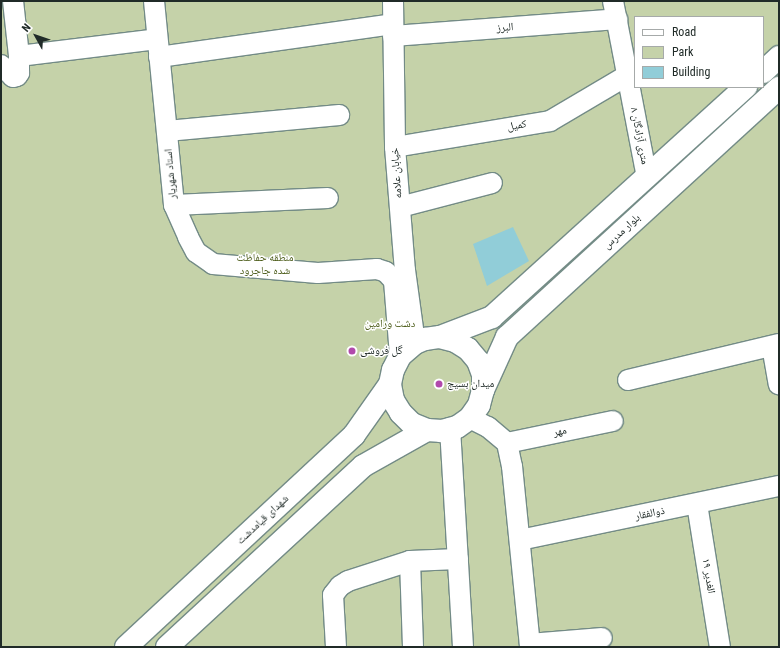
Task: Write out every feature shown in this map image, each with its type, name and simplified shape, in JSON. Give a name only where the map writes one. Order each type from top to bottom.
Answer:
[{"type":"main road","points":[[764,71],[779,57]]},
{"type":"main road","points":[[440,338],[492,317],[745,88]]},
{"type":"main road","name":"بلوار مدرس","points":[[483,390],[507,337],[779,88]]},
{"type":"main road","points":[[440,338],[455,341],[468,349],[478,361],[483,375],[483,390],[479,405],[470,418],[457,426],[442,431],[427,430],[412,424],[401,413],[393,400],[390,384],[393,370],[407,350],[425,339],[440,338]]},
{"type":"main road","name":"شهدای قیامدشت","points":[[126,647],[354,436],[390,384]]},
{"type":"main road","points":[[167,647],[363,466],[427,430]]},
{"type":"street","points":[[7,71],[17,76],[19,73],[19,56],[13,1]]},
{"type":"street","name":"استاد شهریار","points":[[154,1],[174,205],[196,252],[213,264],[318,273],[377,268],[386,272],[394,281],[407,350]]},
{"type":"street","name":"خیابان علامه","points":[[393,1],[395,147],[405,270],[407,350]]},
{"type":"street","name":"البرز","points":[[19,56],[158,48],[393,30],[615,10]]},
{"type":"street","name":"۸ متری آزادگان","points":[[615,10],[647,177]]},
{"type":"street","name":"کمیل","points":[[395,147],[550,120],[628,75]]},
{"type":"street","points":[[167,131],[339,115]]},
{"type":"street","points":[[400,207],[492,183]]},
{"type":"street","points":[[174,205],[328,198]]},
{"type":"street","points":[[628,380],[776,345],[779,384]]},
{"type":"street","points":[[470,418],[488,427],[507,443],[512,466],[530,646],[602,638]]},
{"type":"street","name":"مهر","points":[[507,443],[613,421]]},
{"type":"street","points":[[450,428],[463,647]]},
{"type":"street","name":"ذوالفقار","points":[[520,540],[779,486]]},
{"type":"street","name":"الغدیر ۱۹","points":[[697,504],[720,647]]},
{"type":"street","points":[[336,647],[333,595],[340,586],[348,581],[410,561],[458,559]]},
{"type":"street","points":[[410,561],[413,647]]},
{"type":"green space","name":"منطقه حفاظت شده جاجرود","points":[[1,1],[779,1],[779,647],[1,647]]},
{"type":"building","points":[[513,227],[529,261],[487,286],[473,244]]},
{"type":"place","name":"گل فروشی","points":[[352,351]]},
{"type":"place","name":"میدان بسیج","points":[[439,384]]},
{"type":"park label","name":"دشت ورامین","points":[[390,324]]}]
